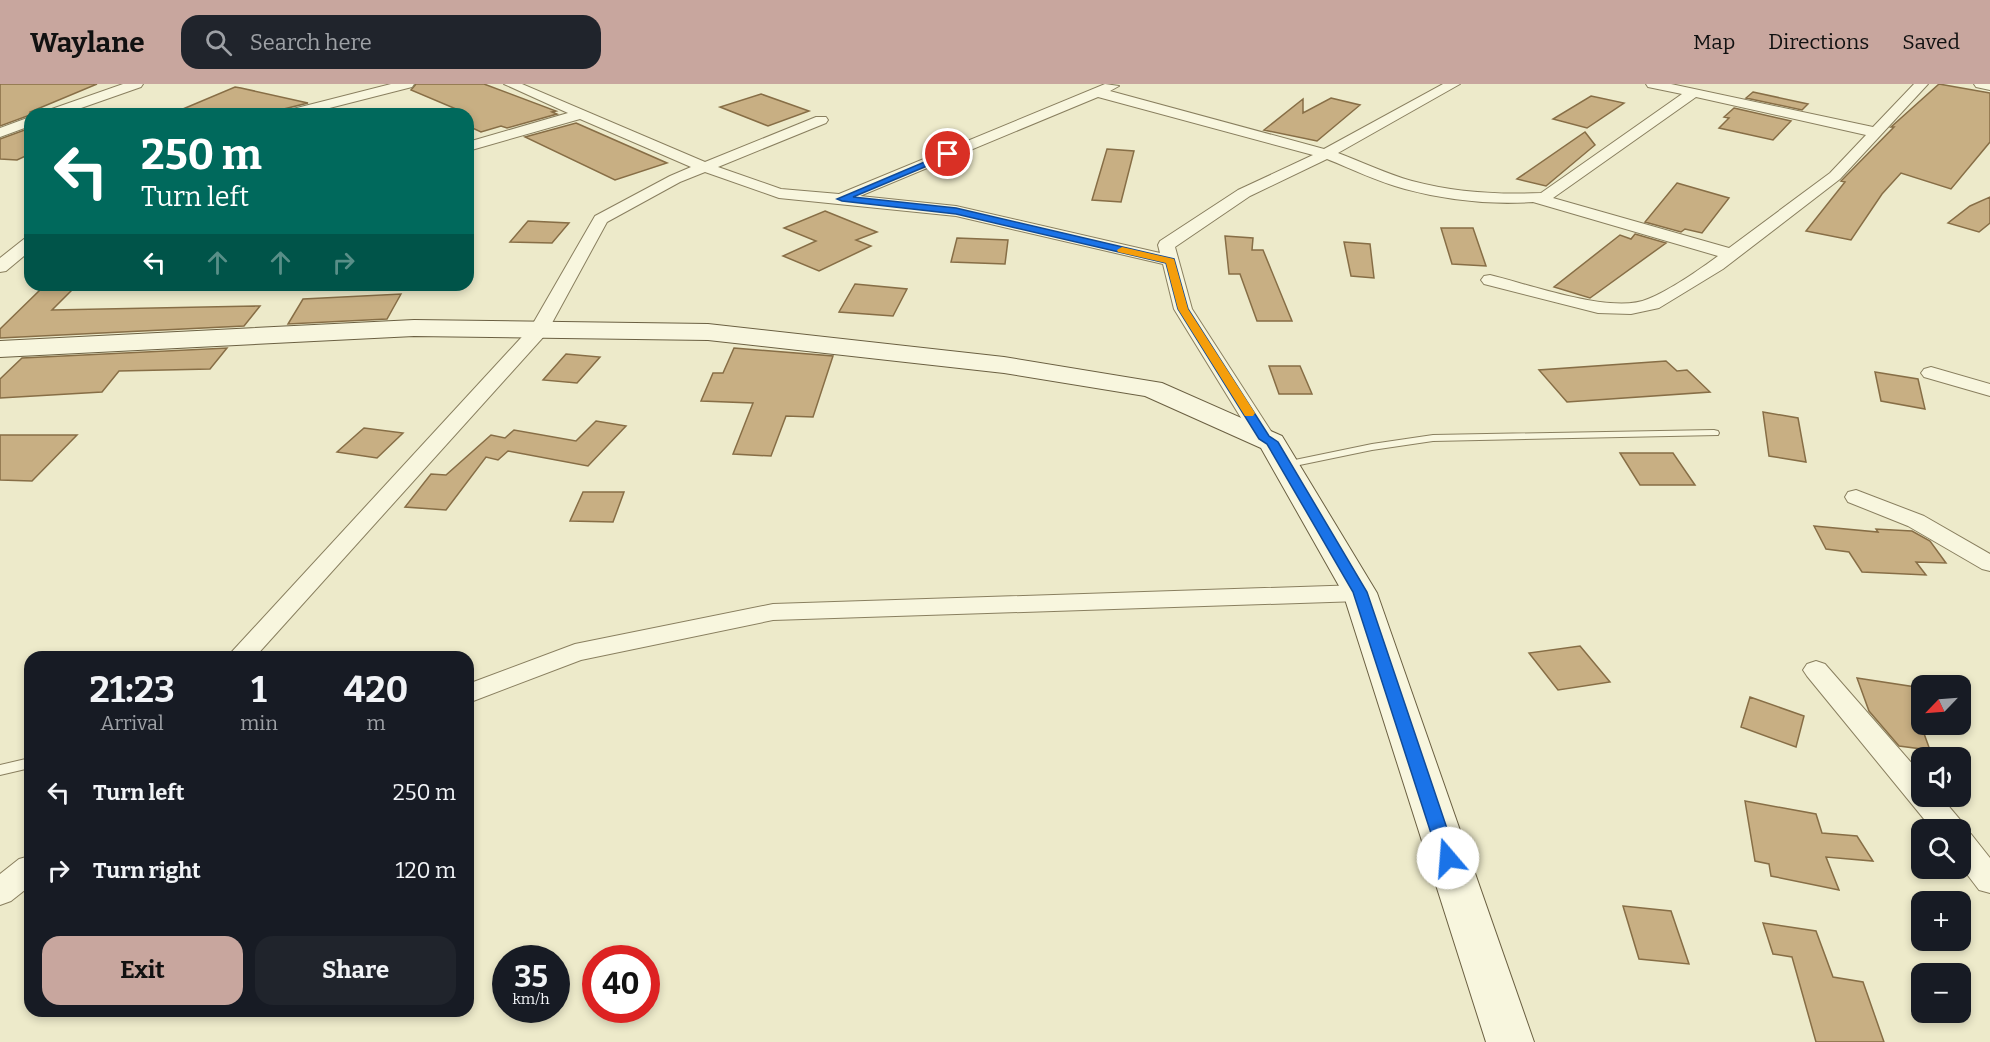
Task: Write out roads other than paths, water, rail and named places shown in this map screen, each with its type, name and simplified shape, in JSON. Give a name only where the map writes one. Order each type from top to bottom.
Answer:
[{"type":"street","points":[[68,108],[136,84]]},
{"type":"street","points":[[313,108],[407,84]]},
{"type":"street","points":[[512,84],[704,167],[779,193],[956,211],[1170,261]]},
{"type":"street","points":[[842,199],[1117,84]]},
{"type":"street","points":[[1265,439],[1183,309],[1166,245],[1244,193],[1326,154],[1453,84]]},
{"type":"street","points":[[1653,84],[1874,132]]},
{"type":"street","points":[[1490,280],[1598,308],[1631,309],[1653,304],[1731,254],[1835,176],[1921,84]]},
{"type":"street","points":[[1981,84],[1990,86]]},
{"type":"street","points":[[1097,92],[1326,154],[1408,185],[1461,195],[1534,198],[1545,197],[1693,93]]},
{"type":"street","points":[[474,145],[581,114]]},
{"type":"street","points":[[245,651],[539,330],[601,219],[675,179],[821,120]]},
{"type":"street","points":[[0,134],[24,124]]},
{"type":"street","points":[[1534,198],[1731,254]]},
{"type":"street","points":[[0,267],[24,248]]},
{"type":"street","points":[[0,349],[414,328],[708,332],[1004,365],[1152,389],[1272,442],[1360,592],[1510,1042]]},
{"type":"street","points":[[1931,373],[1990,390]]},
{"type":"street","points":[[1856,497],[1916,521],[1990,564]]},
{"type":"street","points":[[474,692],[575,653],[773,612],[1360,592]]},
{"type":"street","points":[[1816,670],[1911,783]]},
{"type":"street","points":[[1931,807],[1942,819]]},
{"type":"street","points":[[1971,856],[1990,881]]},
{"type":"street","points":[[0,892],[24,874]]},
{"type":"lane","points":[[1285,465],[1372,447],[1433,438],[1714,433]]},
{"type":"lane","points":[[0,770],[24,764]]}]
